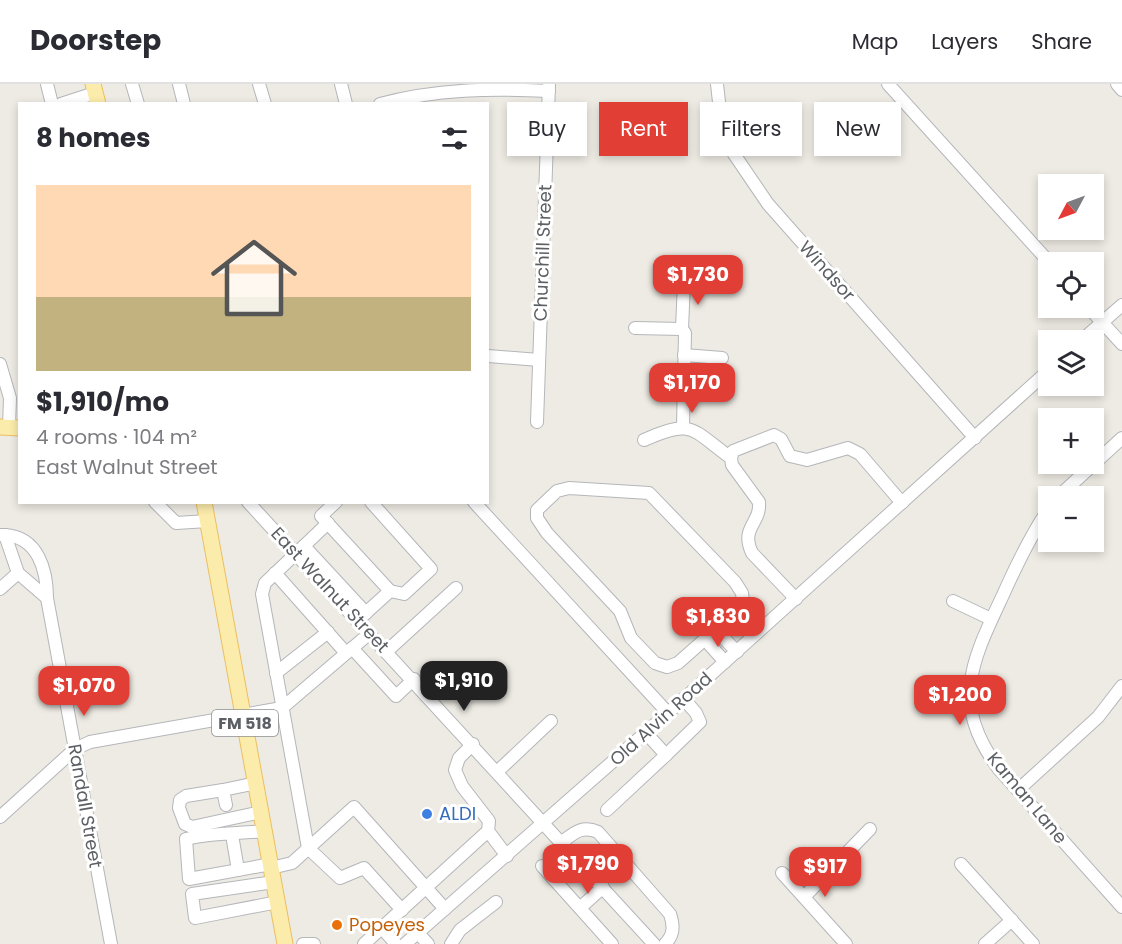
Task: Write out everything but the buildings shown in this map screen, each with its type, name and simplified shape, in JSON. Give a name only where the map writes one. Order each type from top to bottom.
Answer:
[{"type":"main road","name":"FM 518","points":[[204,504],[285,944]]},
{"type":"street","points":[[47,84],[52,102]]},
{"type":"street","points":[[132,84],[137,102]]},
{"type":"street","points":[[179,84],[184,102]]},
{"type":"street","points":[[259,84],[264,102]]},
{"type":"street","points":[[340,84],[345,102]]},
{"type":"street","name":"Windsor","points":[[717,84],[721,120],[734,154],[768,204],[975,438]]},
{"type":"street","points":[[888,84],[1040,252]]},
{"type":"street","points":[[1117,84],[1122,90]]},
{"type":"street","points":[[387,102],[406,97],[461,90],[549,87]]},
{"type":"street","name":"Churchill Street","points":[[537,422],[549,87]]},
{"type":"street","points":[[67,102],[95,93]]},
{"type":"street","points":[[683,426],[684,282]]},
{"type":"street","points":[[1093,330],[1122,305]]},
{"type":"street","points":[[1098,318],[1122,344]]},
{"type":"street","points":[[635,328],[682,328]]},
{"type":"street","points":[[684,355],[722,358]]},
{"type":"street","points":[[489,356],[539,360]]},
{"type":"street","points":[[0,364],[10,398],[10,427]]},
{"type":"street","name":"Old Alvin Road","points":[[405,944],[737,652],[1038,380]]},
{"type":"street","points":[[644,440],[671,428],[683,426],[731,458]]},
{"type":"street","points":[[796,599],[752,553],[749,546],[748,529],[758,511],[759,502],[732,465],[731,458],[738,447],[774,435],[781,439],[790,456],[802,460],[848,448],[860,454],[902,503]]},
{"type":"street","points":[[1070,486],[1122,438]]},
{"type":"street","points":[[725,662],[709,644],[709,635],[740,608],[743,602],[742,593],[735,582],[649,493],[569,488],[557,491],[537,510],[537,518],[547,533],[620,611],[631,638],[655,663],[667,667],[678,663],[709,635],[719,633],[737,652]]},
{"type":"street","points":[[157,504],[176,523],[208,521]]},
{"type":"street","name":"East Walnut Street","points":[[250,504],[300,550],[362,616],[370,633],[654,944]]},
{"type":"street","points":[[334,504],[321,516],[390,591],[404,594],[432,568],[373,504]]},
{"type":"street","points":[[476,504],[668,713]]},
{"type":"street","points":[[328,523],[265,583],[262,594],[308,848],[330,872],[340,878],[364,868],[402,910]]},
{"type":"street","name":"Kaman Lane","points":[[1038,527],[991,619],[974,660],[970,703],[982,743],[998,768],[1122,907]]},
{"type":"street","name":"Randall Street","points":[[18,573],[3,535],[18,536],[36,552],[47,579],[47,598],[111,944]]},
{"type":"street","points":[[0,589],[18,573],[47,598]]},
{"type":"street","points":[[275,573],[327,632],[396,696],[414,679]]},
{"type":"street","points":[[387,651],[456,588]]},
{"type":"street","points":[[362,616],[390,591]]},
{"type":"street","points":[[953,601],[991,619]]},
{"type":"street","points":[[276,673],[327,632]]},
{"type":"street","points":[[0,817],[75,749],[90,742],[243,713],[282,708],[370,633]]},
{"type":"street","points":[[1018,790],[1098,717],[1122,686]]},
{"type":"street","points":[[607,810],[700,722],[700,718],[684,699]]},
{"type":"street","points":[[498,771],[551,721]]},
{"type":"street","points":[[646,733],[666,755]]},
{"type":"street","points":[[364,944],[488,831],[489,821],[462,786],[455,770],[459,758],[473,744]]},
{"type":"street","points":[[256,783],[186,796],[180,800],[179,808],[185,824],[192,827],[261,812]]},
{"type":"street","points":[[223,790],[226,805]]},
{"type":"street","points":[[192,894],[292,863],[354,807],[445,909]]},
{"type":"street","points":[[562,843],[579,830],[590,828],[598,832],[670,914],[674,925],[673,933],[665,944]]},
{"type":"street","points":[[804,897],[870,829]]},
{"type":"street","points":[[265,831],[232,835],[222,832],[186,839],[195,918],[278,902]]},
{"type":"street","points":[[488,831],[507,856]]},
{"type":"street","points":[[232,835],[238,870]]},
{"type":"street","points":[[961,864],[1033,944]]},
{"type":"street","points":[[543,866],[612,944]]},
{"type":"street","points":[[189,879],[238,870],[272,871]]},
{"type":"street","points":[[782,873],[846,944]]},
{"type":"street","points":[[1112,896],[1122,886]]},
{"type":"street","points":[[580,908],[603,887]]},
{"type":"street","points":[[452,944],[460,930],[496,902]]},
{"type":"street","points":[[985,944],[1012,920]]},
{"type":"street","points":[[382,928],[396,944]]},
{"type":"street","points":[[418,933],[428,944]]},
{"type":"street","points":[[303,944],[314,944]]},
{"type":"place","name":"ALDI","points":[[427,814]]},
{"type":"place","name":"Popeyes","points":[[337,925]]}]
